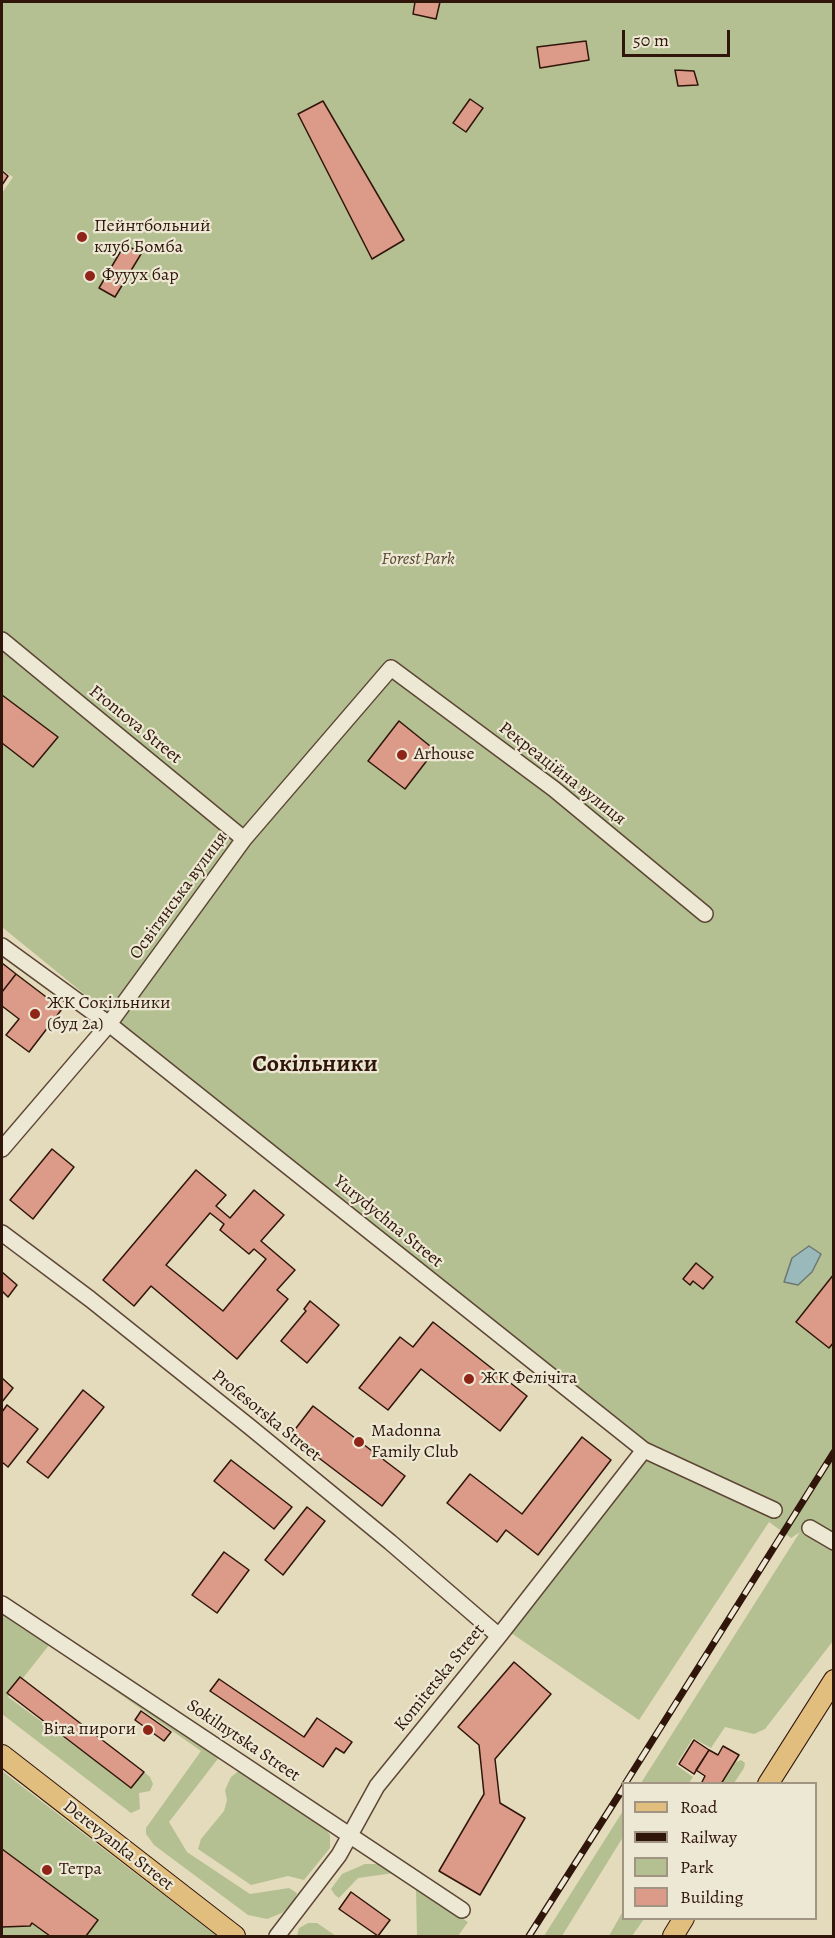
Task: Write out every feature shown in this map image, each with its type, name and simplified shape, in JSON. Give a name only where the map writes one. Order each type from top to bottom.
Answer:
[{"type":"main road","points":[[769,1782],[834,1680]]},
{"type":"main road","name":"Derevyanka Street","points":[[2,1755],[235,1936]]},
{"type":"main road","points":[[673,1936],[683,1920]]},
{"type":"street","name":"Frontova Street","points":[[2,639],[244,839]]},
{"type":"street","name":"Освітянська вулиця","points":[[2,1149],[109,1024],[244,839],[391,668]]},
{"type":"street","name":"Рекреаційна вулиця","points":[[391,668],[554,789],[705,914]]},
{"type":"street","name":"Yurydychna Street","points":[[2,946],[109,1024],[644,1450],[774,1510]]},
{"type":"street","name":"Profesorska Street","points":[[2,1233],[90,1299],[283,1455],[499,1636]]},
{"type":"street","name":"Komitetska Street","points":[[277,1936],[350,1838],[377,1786],[499,1636],[644,1450]]},
{"type":"street","points":[[810,1528],[834,1542]]},
{"type":"street","name":"Sokilnytska Street","points":[[2,1604],[350,1838],[462,1910]]},
{"type":"green space","name":"Forest Park","points":[[2,2],[833,2],[833,1641],[765,1729],[754,1734],[725,1727],[711,1748],[693,1738],[676,1765],[693,1777],[690,1782],[642,1782],[800,1532],[791,1538],[769,1522],[639,1720],[511,1633],[644,1451],[2,927],[2,193],[13,177],[2,170]]},
{"type":"green space","points":[[2,1609],[57,1635],[8,1697],[131,1787],[144,1772],[150,1777],[153,1784],[150,1791],[139,1793],[140,1809],[131,1813],[2,1714]]},
{"type":"green space","points":[[102,1673],[220,1756],[169,1822],[187,1852],[250,1894],[289,1888],[297,1893],[293,1903],[282,1913],[267,1919],[248,1915],[154,1845],[146,1834],[146,1828],[201,1751],[97,1678]]},
{"type":"green space","points":[[741,1760],[745,1763],[744,1768],[735,1782],[724,1782],[736,1762]]},
{"type":"green space","points":[[241,1769],[318,1818],[330,1835],[330,1848],[304,1880],[288,1876],[251,1885],[198,1849],[201,1839],[224,1811],[227,1800],[225,1790],[231,1777]]},
{"type":"green space","name":"Тетра","points":[[2,1771],[217,1936],[2,1936]]},
{"type":"green space","points":[[622,1813],[622,1839],[562,1936],[544,1936]]},
{"type":"green space","points":[[365,1864],[383,1864],[394,1873],[358,1878],[339,1898],[335,1895],[331,1889],[342,1874]]},
{"type":"green space","points":[[416,1889],[468,1922],[458,1936],[417,1936]]},
{"type":"green space","points":[[622,1913],[622,1920],[643,1920],[632,1936],[609,1936]]},
{"type":"green space","points":[[308,1923],[317,1923],[336,1936],[297,1936],[299,1928]]},
{"type":"water","points":[[809,1246],[821,1254],[812,1272],[798,1285],[784,1282],[792,1258]]},
{"type":"building","points":[[415,2],[440,2],[436,19],[413,14]]},
{"type":"building","points":[[586,41],[589,60],[540,68],[537,47]]},
{"type":"building","points":[[675,70],[694,71],[698,85],[678,86]]},
{"type":"building","points":[[470,99],[483,108],[466,132],[453,123]]},
{"type":"building","points":[[323,101],[404,240],[372,259],[298,114]]},
{"type":"building","points":[[2,171],[8,176],[2,185]]},
{"type":"building","points":[[125,244],[141,254],[115,297],[99,288]]},
{"type":"building","points":[[2,695],[58,737],[33,767],[2,743]]},
{"type":"building","points":[[399,721],[435,750],[405,789],[368,761]]},
{"type":"building","points":[[2,963],[16,974],[2,992]]},
{"type":"building","name":"ЖК Сокільники (буд 2а)","points":[[16,974],[62,1009],[29,1052],[6,1035],[19,1019],[2,1006],[2,992]]},
{"type":"building","points":[[52,1149],[74,1167],[33,1219],[10,1200]]},
{"type":"building","points":[[196,1170],[226,1195],[216,1206],[230,1218],[254,1190],[284,1215],[261,1241],[295,1270],[277,1290],[288,1299],[237,1359],[151,1286],[134,1306],[103,1280]],"holes":[[[210,1213],[224,1224],[220,1230],[249,1254],[254,1249],[266,1259],[223,1311],[166,1265]]]},
{"type":"building","points":[[696,1263],[713,1277],[703,1289],[693,1281],[690,1285],[683,1279]]},
{"type":"building","points":[[2,1272],[17,1285],[8,1297],[2,1291]]},
{"type":"building","points":[[834,1274],[834,1342],[829,1348],[796,1322]]},
{"type":"building","points":[[310,1301],[339,1325],[307,1363],[281,1341],[306,1311],[304,1309]]},
{"type":"building","name":"ЖК Фелічіта","points":[[433,1322],[527,1396],[500,1431],[421,1369],[388,1410],[359,1388],[400,1337],[413,1347]]},
{"type":"building","points":[[2,1378],[13,1388],[2,1402]]},
{"type":"building","points":[[83,1390],[104,1407],[48,1478],[27,1462]]},
{"type":"building","points":[[7,1405],[38,1429],[8,1467],[2,1462],[2,1412]]},
{"type":"building","points":[[313,1406],[405,1476],[382,1506],[290,1436]]},
{"type":"building","name":"ЖК Фелічіта","points":[[582,1437],[611,1460],[538,1555],[506,1530],[497,1542],[447,1503],[470,1474],[522,1514]]},
{"type":"building","points":[[231,1460],[292,1507],[274,1529],[214,1481]]},
{"type":"building","points":[[307,1507],[325,1521],[283,1575],[265,1560]]},
{"type":"building","points":[[224,1552],[249,1570],[217,1613],[192,1595]]},
{"type":"building","points":[[514,1662],[551,1694],[495,1759],[500,1803],[525,1818],[480,1895],[439,1871],[484,1794],[479,1745],[458,1727]]},
{"type":"building","points":[[20,1677],[144,1772],[131,1788],[7,1693]]},
{"type":"building","points":[[219,1679],[304,1737],[317,1718],[352,1742],[344,1753],[336,1748],[323,1767],[210,1691]]},
{"type":"building","points":[[141,1711],[171,1732],[164,1741],[135,1720]]},
{"type":"building","points":[[694,1740],[709,1750],[694,1774],[679,1764]]},
{"type":"building","points":[[723,1746],[739,1755],[722,1782],[702,1782],[705,1776],[696,1770],[709,1750],[718,1755]]},
{"type":"building","points":[[2,1849],[98,1920],[86,1936],[50,1936],[32,1923],[30,1926],[2,1927]]},
{"type":"building","points":[[351,1892],[390,1920],[378,1936],[339,1909]]},
{"type":"railway","points":[[626,1782],[834,1452]]},
{"type":"railway","points":[[529,1936],[622,1790]]},
{"type":"place","name":"Пейнтбольний клуб Бомба","points":[[82,237]]},
{"type":"place","name":"Фууух бар","points":[[90,276]]},
{"type":"place","name":"Arhouse","points":[[402,755]]},
{"type":"place","name":"ЖК Сокільники (буд 2а)","points":[[35,1014]]},
{"type":"place","name":"ЖК Фелічіта","points":[[469,1379]]},
{"type":"place","name":"Madonna Family Club","points":[[359,1442]]},
{"type":"place","name":"Віта пироги","points":[[148,1730]]},
{"type":"place","name":"Тетра","points":[[47,1870]]},
{"type":"district","name":"Сокільники","points":[[315,1065]]}]
